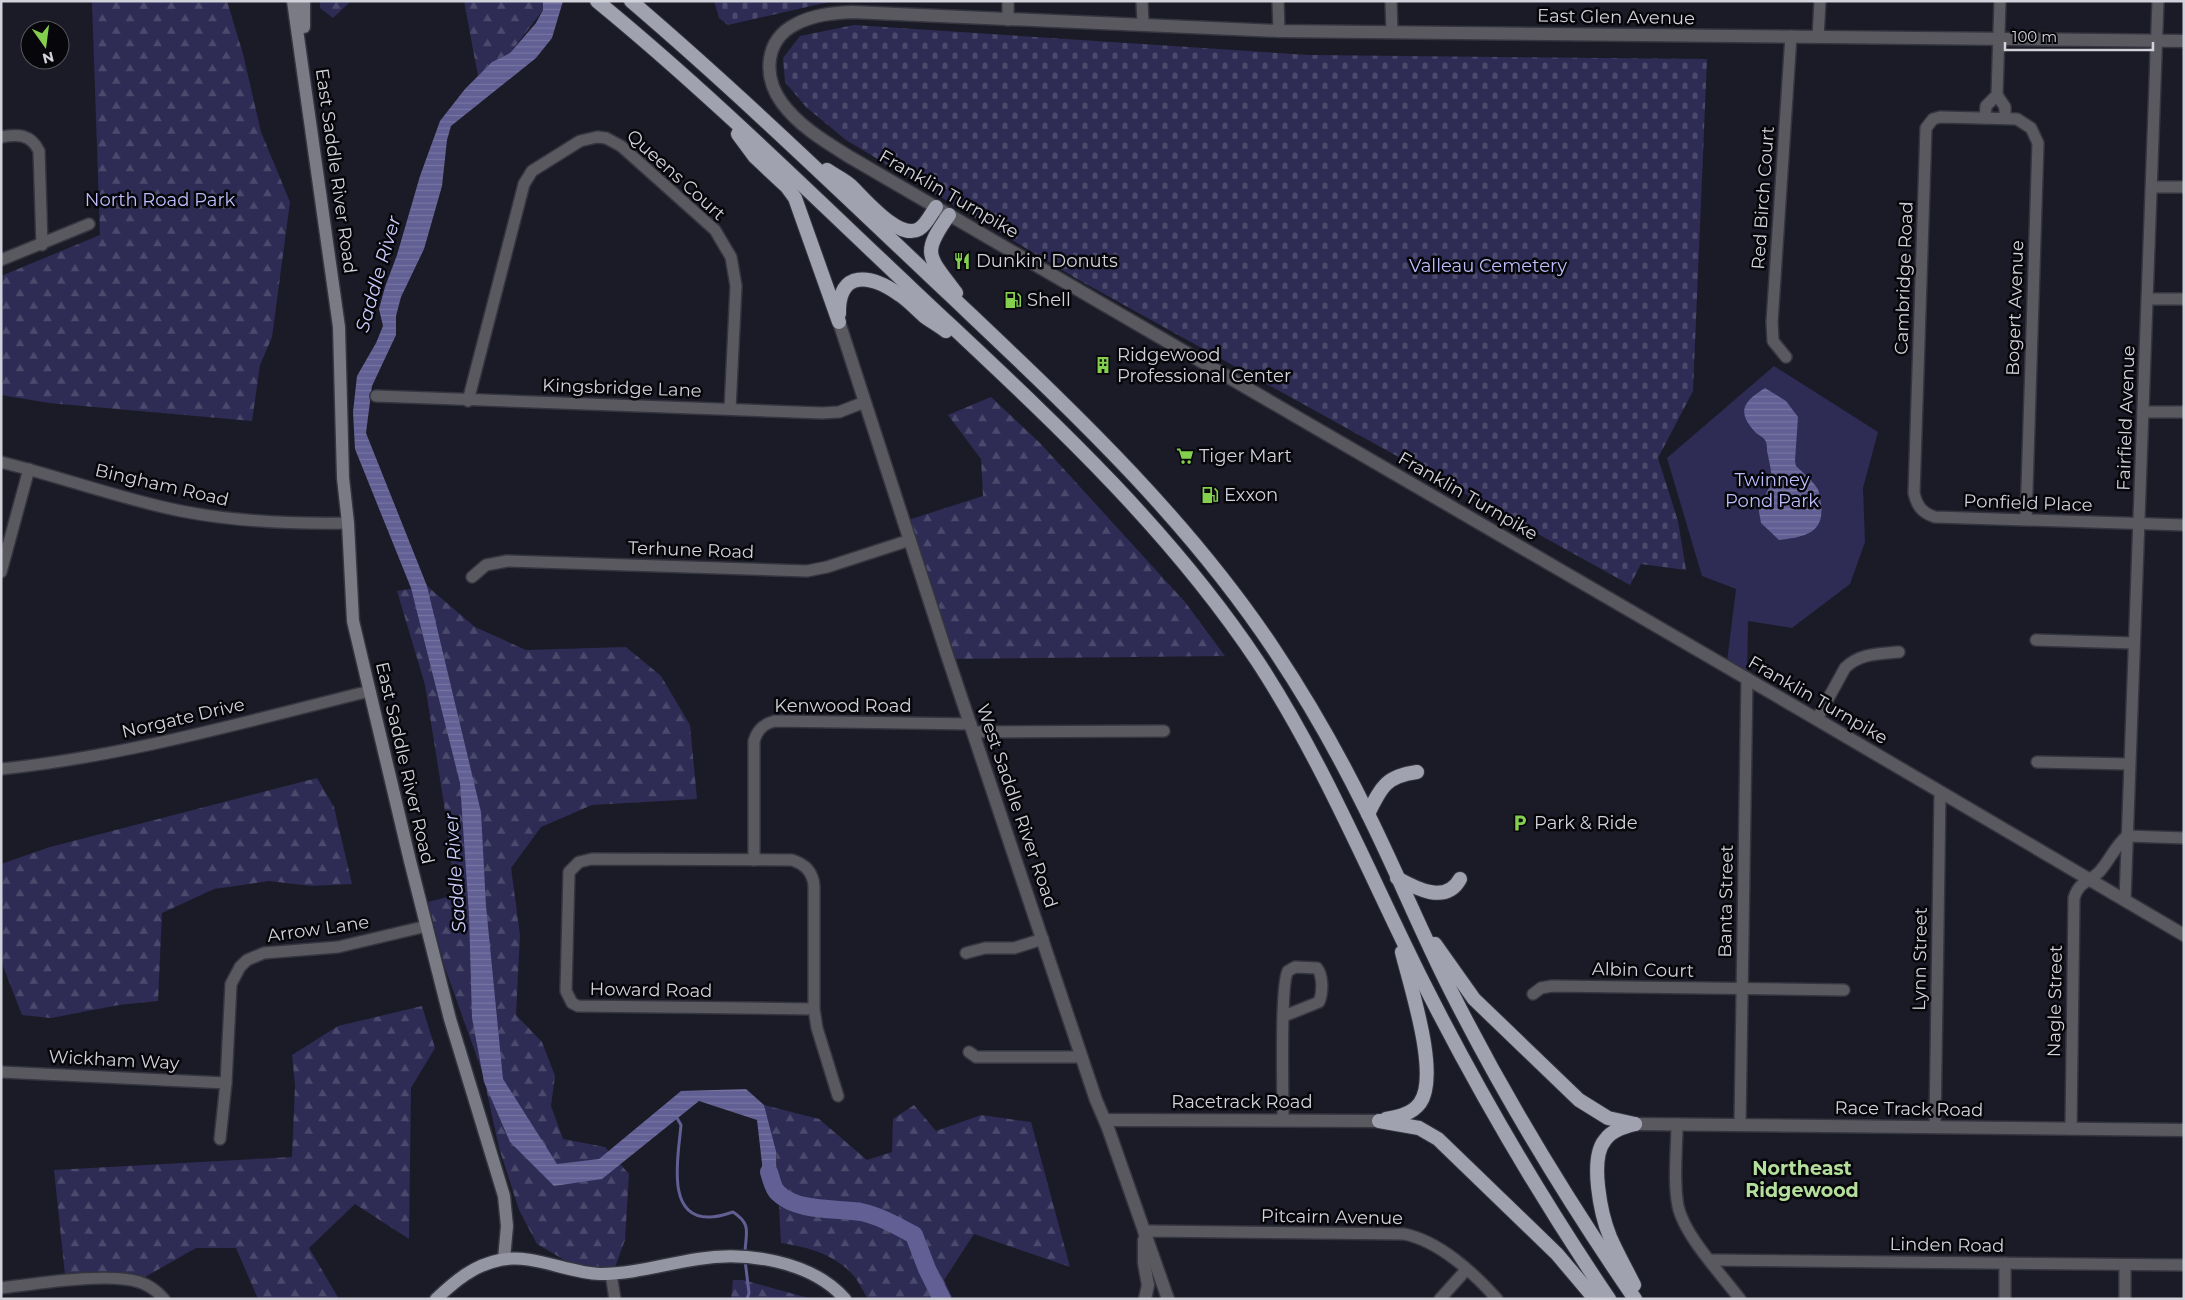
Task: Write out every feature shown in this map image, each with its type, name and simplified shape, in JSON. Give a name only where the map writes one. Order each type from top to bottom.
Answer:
[{"type":"highway","points":[[597,1],[717,106],[1079,448],[1136,506],[1184,562],[1228,619],[1278,694],[1311,749],[1340,806],[1393,920],[1493,1114],[1545,1200],[1609,1299]]},
{"type":"highway","points":[[631,1],[794,148],[1114,453],[1169,512],[1216,568],[1263,633],[1298,686],[1325,733],[1368,814],[1412,911],[1468,1025],[1520,1120],[1635,1299]]},
{"type":"highway","points":[[717,106],[755,157],[795,198],[839,322]]},
{"type":"highway","points":[[794,148],[848,184],[885,218],[899,228],[910,231],[920,229],[936,207]]},
{"type":"highway","points":[[949,215],[932,240],[932,258],[977,321]]},
{"type":"highway","points":[[839,322],[839,298],[843,289],[850,282],[867,280],[882,285],[900,295],[924,316],[980,354]]},
{"type":"highway","points":[[1368,814],[1380,790],[1388,781],[1402,774],[1417,772]]},
{"type":"highway","points":[[1397,878],[1420,890],[1434,893],[1450,890],[1460,879]]},
{"type":"highway","points":[[1412,911],[1466,989],[1498,1023],[1586,1106],[1608,1118],[1634,1124]]},
{"type":"highway","points":[[1379,1121],[1401,1116],[1413,1109],[1421,1101],[1426,1083],[1419,1018],[1393,920]]},
{"type":"highway","points":[[1379,1121],[1419,1128],[1438,1139],[1552,1249],[1595,1299]]},
{"type":"highway","points":[[1634,1124],[1613,1132],[1603,1142],[1598,1154],[1597,1168],[1606,1227],[1642,1299]]},
{"type":"main road","name":"East Saddle River Road","points":[[294,1],[339,327],[343,478],[348,523],[353,620],[450,1019],[504,1196],[507,1226],[504,1259]]},
{"type":"main road","name":"East Saddle River Road","points":[[303,62],[304,1]]},
{"type":"main road","points":[[436,1299],[472,1270],[504,1259],[528,1260],[588,1273],[611,1274],[642,1270],[699,1258],[737,1257],[783,1263],[807,1270],[825,1280],[845,1299]]},
{"type":"street","points":[[1008,1],[1008,20]]},
{"type":"street","points":[[1142,1],[1143,25]]},
{"type":"street","points":[[1278,1],[1279,31]]},
{"type":"street","points":[[1391,1],[1392,32]]},
{"type":"street","points":[[1818,37],[1820,1]]},
{"type":"street","points":[[2000,1],[1997,95],[2005,107],[2005,118]]},
{"type":"street","name":"Fairfield Avenue","points":[[2125,900],[2158,1]]},
{"type":"street","name":"East Glen Avenue","points":[[770,58],[776,42],[789,28],[810,18],[828,14],[866,12],[1279,31],[2184,41]]},
{"type":"street","name":"Red Birch Court","points":[[1786,357],[1773,341],[1772,322],[1791,36]]},
{"type":"street","name":"Franklin Turnpike","points":[[770,58],[770,74],[777,95],[803,125],[848,156],[2184,934]]},
{"type":"street","points":[[1985,118],[1986,106],[1997,95]]},
{"type":"street","name":"Cambridge Road","points":[[1914,493],[1926,128],[1933,119],[1940,117],[1985,118]]},
{"type":"street","name":"Bogert Avenue","points":[[1985,118],[2017,119],[2025,123],[2035,134],[2038,143],[2026,520]]},
{"type":"street","points":[[1,137],[18,134],[25,136],[36,145],[39,152],[42,245]]},
{"type":"street","name":"Queens Court","points":[[468,401],[526,179],[532,170],[580,141],[597,137],[606,138],[621,146],[715,230],[724,244],[733,264],[736,286],[730,409]]},
{"type":"street","points":[[2152,187],[2184,187]]},
{"type":"street","points":[[1,260],[42,245],[89,224]]},
{"type":"street","points":[[2148,299],[2184,299]]},
{"type":"street","name":"West Saddle River Road","points":[[839,322],[1082,1057],[1168,1299]]},
{"type":"street","name":"Kingsbridge Lane","points":[[376,396],[468,401],[831,413],[865,402]]},
{"type":"street","points":[[2143,412],[2184,412]]},
{"type":"street","name":"Bingham Road","points":[[1,462],[182,512],[267,523],[348,523]]},
{"type":"street","points":[[1,572],[30,469]]},
{"type":"street","name":"Ponfield Place","points":[[1914,493],[1921,509],[1935,517],[2184,525]]},
{"type":"street","name":"Terhune Road","points":[[472,578],[486,565],[506,561],[807,570],[827,567],[910,540]]},
{"type":"street","points":[[2036,640],[2134,642]]},
{"type":"street","points":[[1816,719],[1845,668],[1851,662],[1858,658],[1899,652]]},
{"type":"street","name":"Banta Street","points":[[1740,1125],[1747,678]]},
{"type":"street","name":"Norgate Drive","points":[[1,769],[71,760],[132,749],[370,691]]},
{"type":"street","name":"Kenwood Road","points":[[754,860],[754,742],[760,728],[767,723],[775,721],[972,728]]},
{"type":"street","points":[[972,728],[1164,731]]},
{"type":"street","points":[[2037,762],[2129,764]]},
{"type":"street","name":"Lynn Street","points":[[1935,1127],[1940,792]]},
{"type":"street","points":[[2089,879],[2101,870],[2118,845],[2127,836],[2184,838]]},
{"type":"street","name":"Howard Road","points":[[754,860],[592,859],[575,864],[567,876],[566,991],[568,997],[572,1003],[585,1008],[814,1009]]},
{"type":"street","points":[[754,860],[792,860],[806,867],[811,873],[814,886],[814,1009],[817,1028],[838,1096]]},
{"type":"street","name":"Nagle Street","points":[[2071,1128],[2074,902],[2076,890],[2089,879]]},
{"type":"street","name":"Arrow Lane","points":[[220,1139],[226,1083],[231,984],[247,960],[264,953],[338,947],[426,926]]},
{"type":"street","points":[[966,953],[985,948],[1014,948],[1043,939]]},
{"type":"street","points":[[1283,1119],[1284,1016],[1285,978],[1288,971],[1295,967],[1317,968],[1320,971],[1321,984],[1319,1002],[1284,1016]]},
{"type":"street","name":"Albin Court","points":[[1533,994],[1541,988],[1552,986],[1844,990]]},
{"type":"street","points":[[969,1052],[976,1057],[1082,1057]]},
{"type":"street","name":"Wickham Way","points":[[1,1072],[226,1083]]},
{"type":"street","name":"Racetrack Road","points":[[1105,1120],[1283,1119],[1379,1121]]},
{"type":"street","name":"Race Track Road","points":[[1634,1124],[2184,1130]]},
{"type":"street","points":[[1678,1124],[1676,1190],[1678,1207],[1685,1224],[1740,1299]]},
{"type":"street","name":"Pitcairn Avenue","points":[[1144,1233],[1156,1231],[1404,1234],[1427,1241],[1466,1270],[1497,1299]]},
{"type":"street","points":[[1144,1233],[1144,1262],[1148,1284],[1145,1299]]},
{"type":"street","name":"Linden Road","points":[[1711,1260],[2184,1266]]},
{"type":"street","points":[[2005,1263],[2005,1299]]},
{"type":"street","points":[[2125,1265],[2125,1299]]},
{"type":"street","points":[[1440,1299],[1466,1270]]},
{"type":"street","points":[[611,1274],[615,1299]]},
{"type":"street","points":[[1,1288],[87,1279],[127,1279],[149,1286],[164,1299]]},
{"type":"green space","name":"North Road Park","points":[[92,1],[227,1],[243,54],[261,132],[290,202],[272,337],[260,365],[252,421],[49,403],[1,395],[1,276],[100,235]]},
{"type":"green space","points":[[320,1],[351,1],[333,18],[320,8]]},
{"type":"green space","points":[[464,1],[543,1],[543,10],[510,53],[492,62],[478,76]]},
{"type":"green space","points":[[714,1],[833,1],[728,25],[719,18]]},
{"type":"green space","name":"Valleau Cemetery","points":[[854,25],[1309,55],[1707,59],[1693,391],[1658,458],[1678,521],[1686,570],[1641,564],[1630,585],[1077,279],[846,140],[806,107],[785,82],[783,58],[800,36]]},
{"type":"green space","name":"Twinney Pond Park","points":[[1774,366],[1878,432],[1863,488],[1865,542],[1850,584],[1792,628],[1748,621],[1747,678],[1727,662],[1736,589],[1702,576],[1667,458]]},
{"type":"green space","points":[[991,397],[1040,443],[1185,602],[1225,656],[946,659],[905,521],[983,496],[981,459],[948,415]]},
{"type":"green space","points":[[427,586],[475,627],[526,650],[626,647],[661,676],[690,725],[697,799],[592,805],[541,827],[511,868],[520,935],[516,1015],[542,1042],[555,1076],[551,1106],[563,1139],[605,1147],[629,1174],[625,1240],[614,1270],[573,1265],[537,1244],[519,1210],[499,1148],[483,1074],[445,968],[428,902],[455,895],[444,804],[425,685],[397,591]]},
{"type":"green space","points":[[317,778],[334,807],[352,884],[311,886],[269,881],[214,889],[162,913],[158,1001],[119,1005],[51,1018],[22,1015],[3,966],[1,952],[1,864],[50,847]]},
{"type":"green space","points":[[422,1006],[435,1048],[411,1088],[409,1239],[355,1204],[309,1248],[339,1299],[258,1299],[236,1248],[196,1248],[138,1281],[66,1284],[54,1170],[292,1157],[295,1085],[292,1055],[338,1026]]},
{"type":"green space","points":[[764,1105],[819,1119],[867,1160],[892,1152],[893,1119],[914,1105],[936,1131],[981,1115],[1031,1122],[1070,1267],[974,1234],[944,1280],[953,1299],[868,1299],[854,1276],[838,1262],[811,1249],[781,1243],[776,1151]]},
{"type":"green space","points":[[733,1280],[743,1280],[812,1299],[731,1299]]},
{"type":"shaded area","points":[[543,1],[563,1],[552,38],[536,58],[451,126],[447,140],[442,186],[424,249],[401,297],[396,316],[396,335],[372,386],[366,433],[427,586],[481,812],[486,906],[503,1079],[557,1164],[599,1159],[681,1091],[746,1089],[764,1105],[776,1151],[777,1193],[764,1181],[757,1120],[699,1101],[602,1179],[554,1186],[510,1142],[484,1082],[472,1018],[469,915],[460,783],[411,588],[355,449],[353,412],[357,376],[376,343],[383,326],[379,309],[385,287],[397,255],[420,176],[440,121],[465,89],[492,62],[510,53],[536,23],[543,10]]},
{"type":"shaded area","points":[[1765,388],[1786,401],[1798,417],[1796,466],[1819,492],[1821,504],[1820,522],[1816,528],[1804,535],[1779,540],[1761,523],[1758,506],[1771,480],[1771,468],[1766,443],[1750,425],[1744,413],[1747,403]]},
{"type":"waterway","points":[[677,1118],[681,1125],[677,1167],[680,1196],[686,1207],[695,1215],[713,1217],[733,1212],[739,1217],[746,1226],[745,1254]]},
{"type":"waterway","name":"Saddle River","points":[[769,1172],[776,1191],[795,1203],[817,1208],[861,1212],[875,1216],[914,1235],[927,1269],[942,1299]]},
{"type":"waterway","points":[[745,1260],[749,1293],[747,1299]]},
{"type":"place","name":"Dunkin' Donuts","points":[[962,261]]},
{"type":"place","name":"Shell","points":[[1013,300]]},
{"type":"place","name":"Ridgewood Professional Center","points":[[1103,365]]},
{"type":"place","name":"Tiger Mart","points":[[1185,456]]},
{"type":"place","name":"Exxon","points":[[1210,495]]},
{"type":"place","name":"Park & Ride","points":[[1520,823]]},
{"type":"district","name":"Northeast Ridgewood","points":[[1802,1179]]}]
